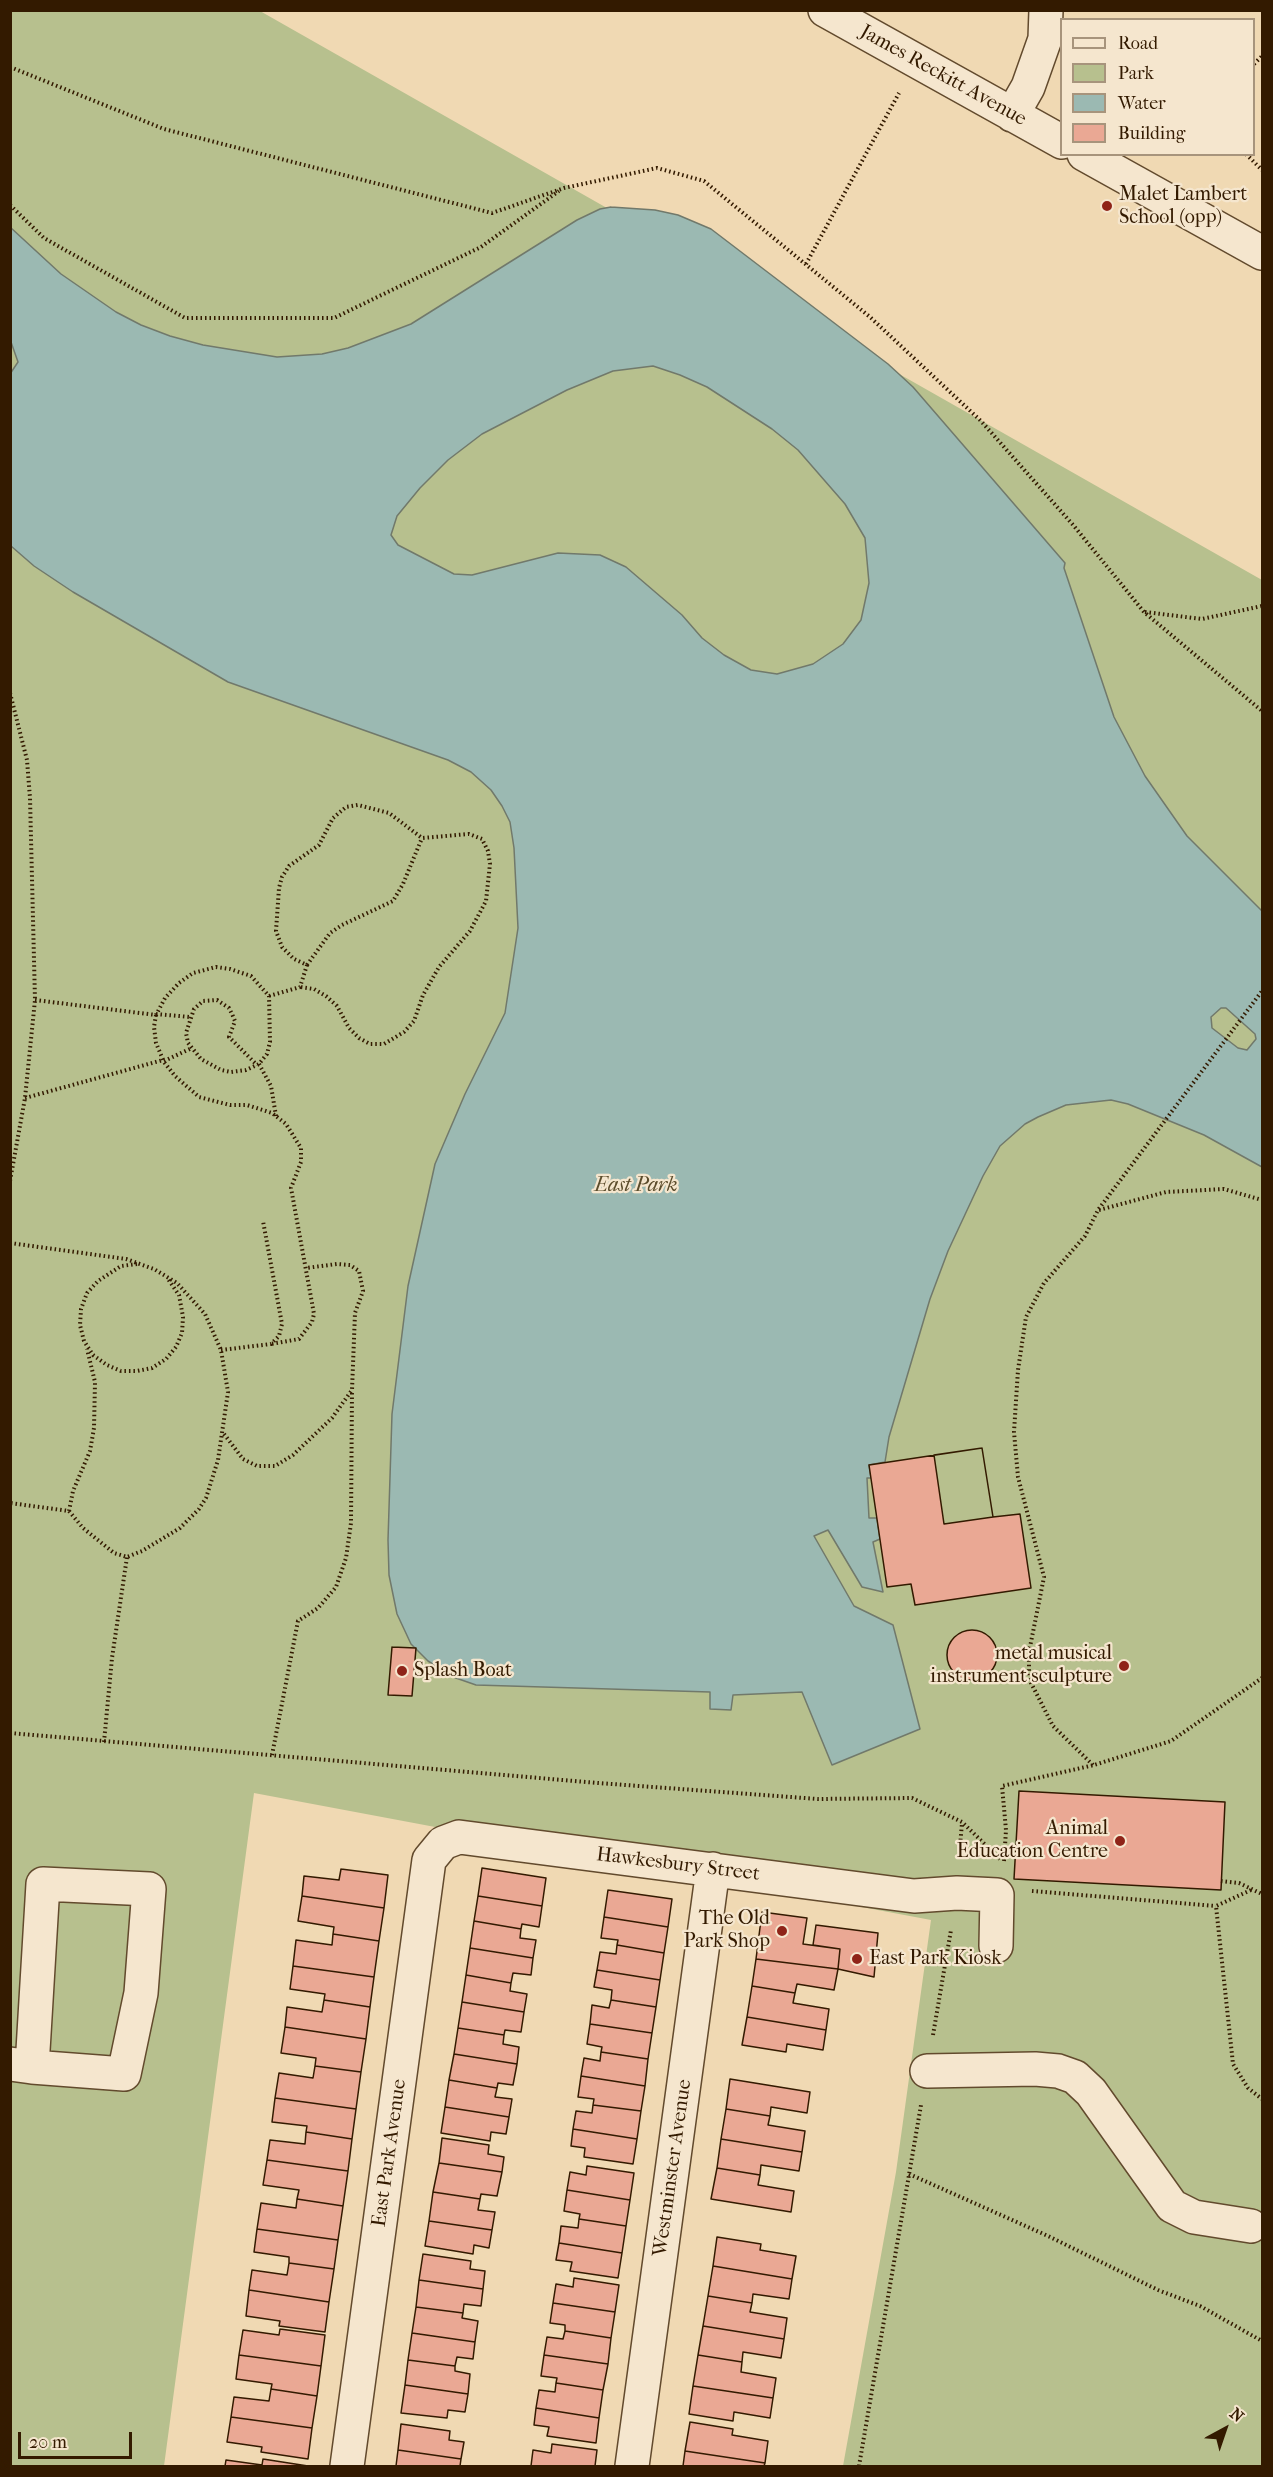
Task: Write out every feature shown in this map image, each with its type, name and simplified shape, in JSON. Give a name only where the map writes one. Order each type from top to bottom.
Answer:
[{"type":"street","name":"James Reckitt Avenue","points":[[825,10],[1060,141]]},
{"type":"street","points":[[1012,115],[1028,87],[1045,39],[1046,10]]},
{"type":"street","points":[[1088,156],[1263,253]]},
{"type":"street","name":"Hawkesbury Street","points":[[443,1844],[459,1837],[914,1896],[957,1893],[997,1895],[996,1946]]},
{"type":"street","name":"East Park Avenue","points":[[347,2466],[429,1860],[443,1844]]},
{"type":"street","name":"Westminster Avenue","points":[[632,2466],[713,1869]]},
{"type":"street","points":[[43,1884],[149,1889],[141,1993],[124,2074],[21,2066],[43,1884]]},
{"type":"street","points":[[927,2072],[1035,2069],[1058,2071],[1075,2077],[1091,2092],[1172,2206],[1194,2217],[1251,2226]]},
{"type":"path","points":[[806,264],[917,61]]},
{"type":"path","points":[[10,67],[164,129],[492,213],[564,188],[657,168],[704,181],[870,317],[981,421],[1074,526],[1144,612],[1263,711]]},
{"type":"path","points":[[1248,156],[1263,170]]},
{"type":"path","points":[[10,205],[44,238],[185,318],[334,318],[481,247],[564,188]]},
{"type":"path","points":[[1144,612],[1202,619],[1263,606]]},
{"type":"path","points":[[10,693],[27,760],[35,1000],[25,1098],[10,1181]]},
{"type":"path","points":[[269,996],[300,987],[314,989],[337,1006],[349,1028],[359,1038],[370,1044],[384,1044],[404,1032],[414,1021],[423,995],[439,967],[470,931],[486,901],[490,881],[488,851],[482,839],[469,834],[422,838],[389,813],[358,805],[346,807],[333,818],[319,845],[289,866],[279,888],[276,931],[282,947],[294,959],[307,965]]},
{"type":"path","points":[[300,987],[307,965],[330,933],[393,901],[403,884],[422,838]]},
{"type":"path","points":[[221,1350],[299,1339],[312,1322],[314,1305],[291,1188],[301,1162],[301,1148],[292,1131],[276,1116],[247,1105],[230,1105],[199,1097],[175,1076],[164,1061],[156,1043],[154,1027],[156,1014],[165,998],[179,983],[204,969],[216,967],[251,976],[269,996],[270,1042],[267,1054],[258,1064],[246,1070],[231,1072],[221,1070],[201,1059],[192,1048],[186,1033],[194,1008],[202,1001],[217,1000],[229,1008],[235,1021],[229,1037],[258,1064],[271,1086],[276,1116]]},
{"type":"path","points":[[1094,1766],[1053,1726],[1029,1679],[1029,1652],[1044,1577],[1018,1477],[1014,1432],[1018,1370],[1026,1317],[1044,1283],[1085,1236],[1098,1210],[1117,1188],[1263,991]]},
{"type":"path","points":[[35,1000],[190,1017]]},
{"type":"path","points":[[25,1098],[164,1061],[192,1048]]},
{"type":"path","points":[[1098,1210],[1166,1192],[1224,1189],[1263,1200]]},
{"type":"path","points":[[263,1221],[282,1324],[279,1336],[271,1344]]},
{"type":"path","points":[[10,1243],[117,1257],[141,1264],[165,1276],[191,1296],[205,1314],[221,1350],[228,1392],[224,1433],[206,1498],[199,1509],[173,1532],[127,1557],[114,1553],[99,1543],[69,1511],[10,1503]]},
{"type":"path","points":[[69,1511],[73,1491],[90,1451],[94,1428],[95,1383],[80,1325],[81,1309],[87,1293],[111,1271],[121,1266],[141,1264]]},
{"type":"path","points":[[272,1755],[298,1621],[318,1608],[336,1587],[346,1558],[351,1523],[351,1390],[355,1313],[363,1291],[359,1271],[350,1266],[337,1264],[306,1268]]},
{"type":"path","points":[[86,1344],[93,1355],[121,1371],[152,1368],[165,1359],[176,1347],[182,1333],[183,1317],[179,1295],[165,1276]]},
{"type":"path","points":[[224,1433],[243,1459],[257,1466],[275,1466],[292,1455],[332,1418],[351,1390]]},
{"type":"path","points":[[104,1742],[112,1658],[127,1557]]},
{"type":"path","points":[[10,1733],[818,1799],[912,1798],[962,1822],[1004,1863],[1006,1830],[1002,1786],[1094,1766],[1171,1741],[1263,1678]]},
{"type":"path","points":[[859,2466],[957,1893],[962,1822]]},
{"type":"path","points":[[1221,1881],[1239,1883],[1263,1894]]},
{"type":"path","points":[[1031,1891],[1216,1906],[1251,1890]]},
{"type":"path","points":[[1216,1906],[1233,2064],[1248,2088],[1263,2099]]},
{"type":"path","points":[[909,2174],[1048,2236],[1158,2290],[1200,2306],[1263,2341]]},
{"type":"green space","name":"East Park","points":[[11,11],[260,11],[1262,580],[1262,2466],[843,2466],[896,2172],[931,1920],[254,1793],[164,2466],[11,2466]]},
{"type":"water","points":[[611,207],[655,210],[678,215],[711,229],[888,364],[913,387],[1065,563],[1064,568],[1114,717],[1145,776],[1187,836],[1262,911],[1262,1167],[1204,1135],[1128,1104],[1111,1100],[1066,1105],[1025,1124],[1000,1146],[983,1176],[948,1251],[930,1299],[889,1437],[885,1462],[869,1465],[871,1478],[867,1478],[869,1518],[877,1518],[880,1539],[873,1542],[883,1592],[862,1587],[828,1530],[814,1536],[854,1606],[893,1625],[920,1729],[832,1765],[802,1692],[733,1695],[731,1710],[710,1709],[710,1692],[476,1685],[453,1677],[428,1661],[411,1644],[397,1614],[389,1575],[392,1414],[408,1286],[435,1164],[465,1094],[505,1013],[518,928],[514,848],[510,822],[491,790],[471,772],[448,760],[228,682],[73,592],[34,566],[11,546],[10,374],[18,362],[11,342],[10,227],[61,274],[116,312],[141,325],[203,345],[277,357],[322,354],[348,348],[411,324],[577,220],[600,209]],"holes":[[[653,366],[707,387],[772,429],[798,450],[845,504],[865,538],[869,583],[861,620],[843,644],[813,664],[777,674],[751,670],[724,655],[702,638],[682,615],[626,567],[600,555],[558,553],[472,575],[454,574],[398,545],[391,535],[397,516],[420,488],[448,460],[482,434],[567,390],[613,371]],[[1221,1008],[1226,1008],[1255,1034],[1256,1039],[1247,1050],[1238,1048],[1212,1028],[1211,1017]]]},
{"type":"building","points":[[982,1448],[993,1517],[1020,1514],[1031,1588],[915,1605],[911,1584],[887,1587],[869,1465]]},
{"type":"building","points":[[982,1448],[993,1517],[944,1524],[934,1455]]},
{"type":"building","points":[[967,1630],[977,1630],[990,1637],[997,1650],[997,1660],[990,1673],[977,1680],[967,1680],[958,1676],[951,1669],[947,1660],[947,1650],[951,1641],[958,1634]]},
{"type":"building","name":"Splash Boat","points":[[392,1647],[416,1648],[412,1696],[388,1695]]},
{"type":"building","name":"Animal Education Centre","points":[[1019,1791],[1225,1802],[1221,1890],[1014,1879]]},
{"type":"building","points":[[482,1868],[546,1878],[542,1906],[478,1896]]},
{"type":"building","points":[[341,1869],[388,1875],[384,1908],[302,1896],[304,1876],[339,1880]]},
{"type":"building","points":[[608,1890],[672,1899],[668,1927],[604,1917]]},
{"type":"building","points":[[302,1896],[384,1908],[379,1941],[333,1934],[334,1927],[298,1921]]},
{"type":"building","points":[[478,1896],[542,1906],[539,1927],[522,1924],[521,1929],[474,1921]]},
{"type":"building","name":"The Old Park Shop","points":[[762,1912],[807,1918],[803,1944],[840,1949],[838,1969],[756,1959]]},
{"type":"building","points":[[604,1917],[668,1927],[664,1953],[617,1945],[618,1940],[601,1938]]},
{"type":"building","points":[[474,1921],[521,1929],[520,1938],[536,1940],[533,1958],[470,1948]]},
{"type":"building","name":"East Park Kiosk","points":[[816,1925],[878,1933],[874,1977],[838,1969],[840,1949],[813,1945]]},
{"type":"building","points":[[333,1934],[379,1941],[374,1977],[293,1966],[296,1940],[332,1945]]},
{"type":"building","points":[[617,1945],[664,1953],[660,1980],[597,1970],[600,1952],[616,1954]]},
{"type":"building","points":[[470,1948],[533,1958],[531,1975],[513,1973],[511,1983],[466,1975]]},
{"type":"building","points":[[756,1959],[838,1969],[834,1990],[797,1984],[795,1993],[752,1986]]},
{"type":"building","points":[[293,1966],[374,1977],[370,2007],[324,2000],[325,1994],[290,1989]]},
{"type":"building","points":[[597,1970],[660,1980],[656,2007],[611,2000],[612,1990],[594,1987]]},
{"type":"building","points":[[466,1975],[511,1983],[510,1991],[527,1994],[524,2012],[462,2002]]},
{"type":"building","points":[[752,1986],[795,1993],[793,2003],[829,2009],[826,2030],[747,2017]]},
{"type":"building","points":[[324,2000],[370,2007],[366,2039],[285,2027],[287,2007],[322,2012]]},
{"type":"building","points":[[611,2000],[656,2007],[652,2033],[590,2024],[592,2005],[609,2008]]},
{"type":"building","points":[[462,2002],[524,2012],[521,2032],[505,2030],[504,2035],[458,2028]]},
{"type":"building","points":[[747,2017],[826,2030],[823,2050],[787,2044],[786,2052],[742,2045]]},
{"type":"building","points":[[590,2024],[652,2033],[648,2059],[601,2052],[602,2047],[587,2044]]},
{"type":"building","points":[[285,2027],[366,2039],[361,2072],[315,2066],[316,2058],[281,2053]]},
{"type":"building","points":[[458,2028],[504,2035],[503,2044],[519,2047],[517,2064],[454,2054]]},
{"type":"building","points":[[601,2052],[648,2059],[645,2086],[581,2076],[584,2058],[600,2061]]},
{"type":"building","points":[[454,2054],[517,2064],[513,2085],[498,2083],[497,2088],[449,2080]]},
{"type":"building","points":[[315,2066],[361,2072],[356,2109],[275,2098],[279,2073],[313,2078]]},
{"type":"building","points":[[581,2076],[645,2086],[641,2111],[593,2105],[594,2099],[578,2097]]},
{"type":"building","points":[[730,2079],[810,2092],[807,2113],[771,2107],[770,2116],[726,2109]]},
{"type":"building","points":[[449,2080],[497,2088],[495,2097],[512,2099],[509,2117],[445,2107]]},
{"type":"building","points":[[275,2098],[356,2109],[352,2139],[306,2132],[307,2126],[272,2122]]},
{"type":"building","points":[[593,2105],[641,2111],[637,2139],[573,2129],[576,2111],[592,2113]]},
{"type":"building","points":[[445,2107],[509,2117],[506,2134],[491,2132],[490,2141],[441,2133]]},
{"type":"building","points":[[726,2109],[770,2116],[768,2125],[805,2131],[802,2152],[721,2139]]},
{"type":"building","points":[[573,2129],[637,2139],[633,2164],[584,2157],[585,2148],[571,2146]]},
{"type":"building","points":[[306,2132],[352,2139],[348,2171],[267,2160],[270,2140],[305,2144]]},
{"type":"building","points":[[442,2138],[489,2145],[488,2154],[504,2157],[502,2172],[439,2163]]},
{"type":"building","points":[[721,2139],[802,2152],[799,2171],[761,2165],[760,2175],[717,2168]]},
{"type":"building","points":[[267,2160],[348,2171],[343,2206],[297,2199],[299,2190],[263,2185]]},
{"type":"building","points":[[439,2163],[502,2172],[497,2196],[481,2194],[480,2199],[433,2192]]},
{"type":"building","points":[[587,2166],[634,2173],[630,2200],[567,2190],[570,2172],[586,2175]]},
{"type":"building","points":[[717,2168],[760,2175],[758,2185],[794,2191],[791,2212],[711,2199]]},
{"type":"building","points":[[567,2190],[630,2200],[626,2226],[579,2219],[580,2214],[564,2211]]},
{"type":"building","points":[[433,2192],[480,2199],[478,2210],[495,2212],[492,2230],[429,2221]]},
{"type":"building","points":[[297,2199],[343,2206],[338,2240],[257,2229],[261,2203],[296,2208]]},
{"type":"building","points":[[579,2219],[626,2226],[622,2253],[559,2243],[561,2226],[578,2228]]},
{"type":"building","points":[[429,2221],[492,2230],[489,2248],[474,2245],[473,2254],[425,2246]]},
{"type":"building","points":[[257,2229],[338,2240],[334,2269],[289,2263],[289,2257],[254,2252]]},
{"type":"building","points":[[717,2237],[761,2244],[760,2250],[796,2256],[792,2279],[713,2266]]},
{"type":"building","points":[[559,2243],[622,2253],[618,2278],[570,2271],[572,2262],[556,2260]]},
{"type":"building","points":[[423,2254],[471,2261],[470,2269],[485,2271],[483,2289],[419,2280]]},
{"type":"building","points":[[289,2263],[334,2269],[329,2302],[249,2290],[252,2270],[287,2275]]},
{"type":"building","points":[[713,2266],[792,2279],[789,2299],[753,2294],[752,2303],[708,2296]]},
{"type":"building","points":[[574,2278],[619,2285],[615,2312],[553,2303],[556,2284],[573,2287]]},
{"type":"building","points":[[419,2280],[483,2289],[481,2306],[464,2304],[463,2313],[416,2307]]},
{"type":"building","points":[[249,2290],[329,2302],[325,2332],[279,2326],[280,2321],[246,2316]]},
{"type":"building","points":[[708,2296],[752,2303],[750,2312],[787,2318],[784,2339],[703,2326]]},
{"type":"building","points":[[553,2303],[615,2312],[611,2338],[565,2331],[565,2325],[550,2323]]},
{"type":"building","points":[[416,2307],[463,2313],[462,2318],[478,2321],[475,2342],[412,2333]]},
{"type":"building","points":[[703,2326],[784,2339],[781,2358],[743,2352],[742,2362],[698,2355]]},
{"type":"building","points":[[280,2329],[325,2335],[321,2366],[239,2355],[243,2330],[279,2335]]},
{"type":"building","points":[[565,2331],[611,2338],[608,2364],[544,2355],[547,2337],[563,2339]]},
{"type":"building","points":[[412,2333],[475,2342],[473,2359],[457,2357],[455,2366],[408,2360]]},
{"type":"building","points":[[239,2355],[321,2366],[317,2396],[271,2389],[272,2384],[236,2379]]},
{"type":"building","points":[[544,2355],[608,2364],[603,2390],[556,2383],[557,2378],[541,2376]]},
{"type":"building","points":[[698,2355],[742,2362],[741,2372],[776,2378],[773,2398],[693,2386]]},
{"type":"building","points":[[408,2360],[455,2366],[455,2371],[470,2374],[468,2394],[405,2385]]},
{"type":"building","points":[[556,2383],[603,2390],[599,2418],[536,2408],[539,2390],[555,2392]]},
{"type":"building","points":[[405,2385],[468,2394],[465,2412],[448,2410],[447,2418],[401,2413]]},
{"type":"building","points":[[693,2386],[773,2398],[770,2418],[734,2412],[733,2421],[689,2414]]},
{"type":"building","points":[[271,2389],[317,2396],[312,2428],[231,2417],[234,2397],[269,2401]]},
{"type":"building","points":[[536,2408],[599,2418],[596,2443],[547,2436],[549,2427],[534,2425]]},
{"type":"building","points":[[231,2417],[312,2428],[308,2459],[261,2452],[262,2447],[227,2442]]},
{"type":"building","points":[[690,2422],[733,2429],[732,2435],[768,2441],[765,2463],[685,2451]]},
{"type":"building","points":[[401,2424],[450,2431],[449,2440],[464,2442],[461,2459],[398,2450]]},
{"type":"building","points":[[552,2444],[597,2450],[595,2466],[531,2466],[533,2450],[551,2453]]},
{"type":"building","points":[[398,2450],[461,2459],[460,2466],[396,2466]]},
{"type":"building","points":[[685,2451],[765,2463],[764,2466],[683,2466]]},
{"type":"building","points":[[263,2459],[308,2466],[225,2466],[226,2460],[262,2465]]},
{"type":"place","name":"Malet Lambert School (opp)","points":[[1107,206]]},
{"type":"place","name":"metal musical instrument sculpture","points":[[1124,1666]]},
{"type":"place","name":"Splash Boat","points":[[402,1671]]},
{"type":"place","name":"Animal Education Centre","points":[[1120,1841]]},
{"type":"place","name":"The Old Park Shop","points":[[782,1931]]},
{"type":"place","name":"East Park Kiosk","points":[[857,1959]]}]
